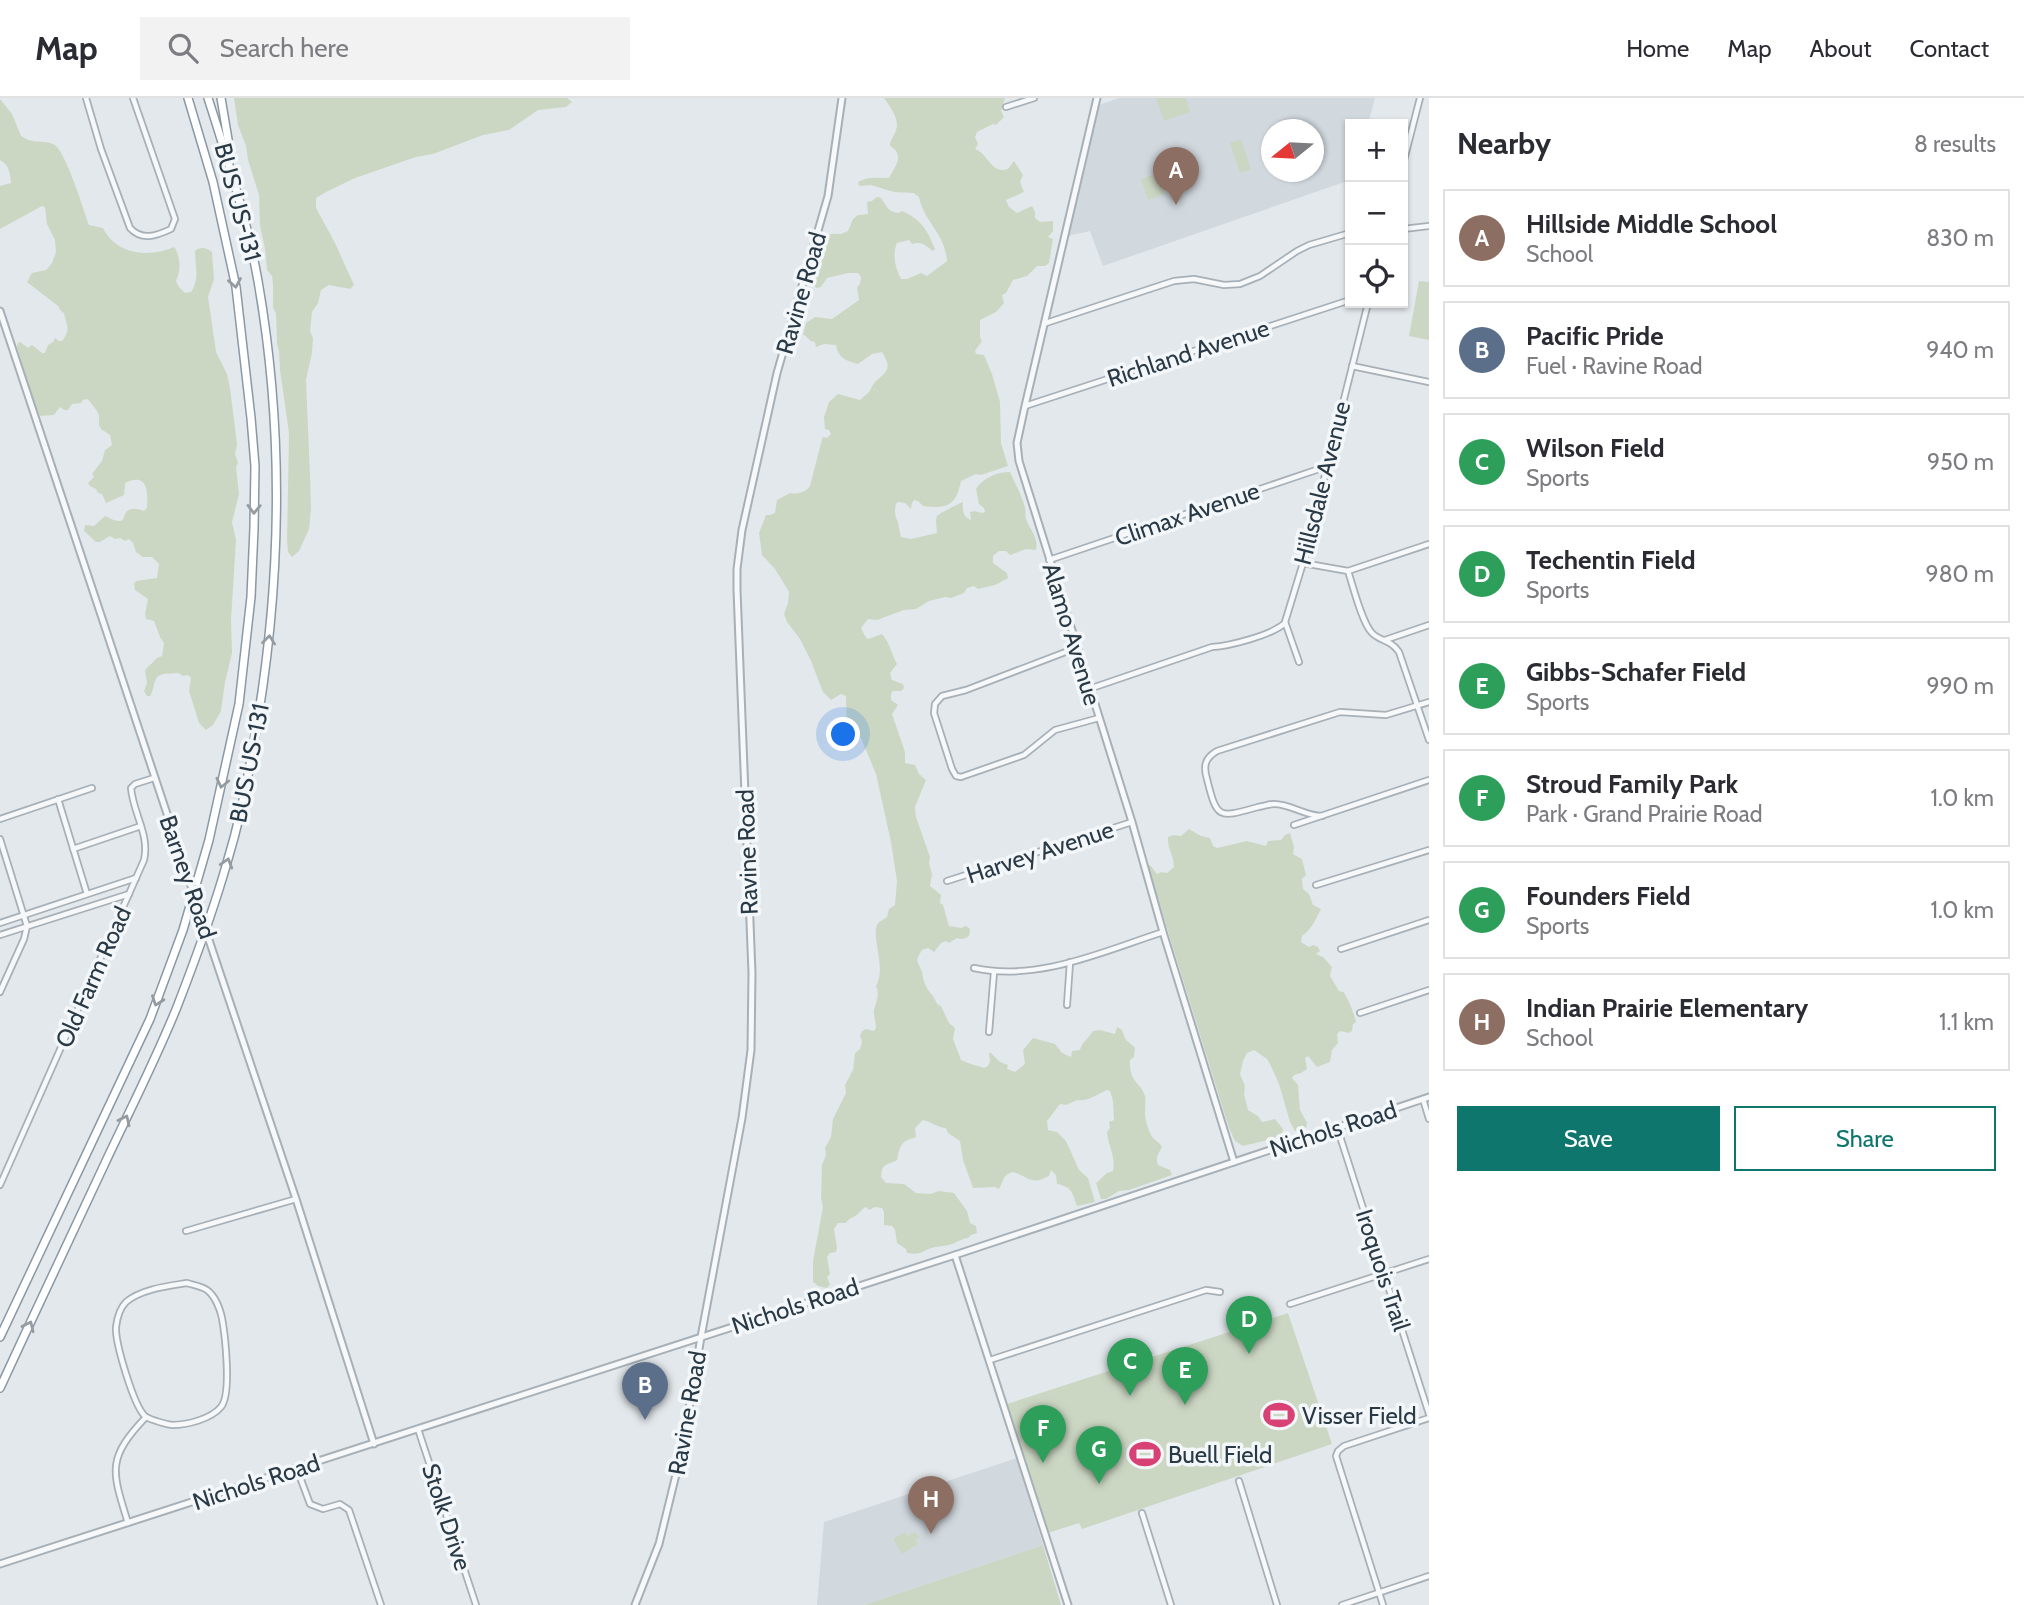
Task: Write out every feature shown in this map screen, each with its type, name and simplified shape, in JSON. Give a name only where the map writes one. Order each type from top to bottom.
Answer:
[{"type":"highway","name":"BUS US-131","points":[[0,1337],[150,1019],[183,930],[198,878],[239,704],[254,542],[255,466],[251,418],[236,287],[213,181],[188,98]]},
{"type":"highway","name":"BUS US-131","points":[[0,1388],[177,1007],[229,858],[261,708],[274,591],[277,528],[276,464],[268,354],[258,279],[235,182],[208,98]]},
{"type":"highway","points":[[221,98],[235,182]]},
{"type":"street","points":[[86,98],[101,149],[130,228],[138,235],[146,237],[166,231],[174,224],[174,214],[133,98]]},
{"type":"street","name":"Ravine Road","points":[[635,1605],[659,1544],[676,1479],[742,1118],[752,1029],[737,569],[742,530],[778,373],[828,196],[842,98]]},
{"type":"street","points":[[1006,107],[1034,98]]},
{"type":"street","name":"Alamo Avenue","points":[[1097,98],[1025,406],[1017,452],[1234,1162]]},
{"type":"street","points":[[1408,145],[1420,98]]},
{"type":"street","points":[[1408,228],[1429,226]]},
{"type":"street","points":[[1046,323],[1174,281],[1194,279],[1224,285],[1240,284],[1266,273],[1309,245],[1345,234]]},
{"type":"street","name":"Richland Avenue","points":[[1025,406],[1345,302]]},
{"type":"street","name":"Hillsdale Avenue","points":[[1285,622],[1303,563],[1367,308]]},
{"type":"street","name":"Barney Road","points":[[0,312],[296,1199],[374,1444]]},
{"type":"street","points":[[1352,366],[1429,382]]},
{"type":"street","name":"Climax Avenue","points":[[1049,560],[1325,467]]},
{"type":"street","points":[[1303,563],[1348,571],[1429,544]]},
{"type":"street","points":[[1348,571],[1371,632],[1392,644],[1399,652],[1429,740]]},
{"type":"street","points":[[1089,689],[1268,632],[1279,628],[1285,622],[1299,662]]},
{"type":"street","points":[[1385,640],[1429,625]]},
{"type":"street","points":[[1076,648],[966,691],[942,696],[935,704],[934,713],[952,769],[958,777],[1014,760],[1036,747],[1055,730],[1099,718]]},
{"type":"street","points":[[1322,816],[1309,816],[1276,804],[1233,814],[1222,813],[1215,808],[1206,775],[1207,760],[1217,751],[1340,712],[1386,715],[1429,702]]},
{"type":"street","name":"Old Farm Road","points":[[0,1185],[130,894],[146,852],[145,838],[131,788],[154,778]]},
{"type":"street","points":[[1294,825],[1429,780]]},
{"type":"street","points":[[0,820],[92,788]]},
{"type":"street","points":[[58,799],[87,894]]},
{"type":"street","name":"Harvey Avenue","points":[[947,881],[1132,822]]},
{"type":"street","points":[[73,849],[141,826]]},
{"type":"street","points":[[0,839],[27,926],[24,939],[0,992]]},
{"type":"street","points":[[1316,885],[1429,850]]},
{"type":"street","points":[[0,923],[136,878]]},
{"type":"street","points":[[0,935],[130,894]]},
{"type":"street","points":[[1341,948],[1429,920]]},
{"type":"street","points":[[974,968],[994,972],[1027,971],[1070,962],[1163,932]]},
{"type":"street","points":[[1067,1005],[1070,962]]},
{"type":"street","points":[[989,1032],[994,972]]},
{"type":"street","points":[[1360,1013],[1429,990]]},
{"type":"street","points":[[1426,1098],[1429,1119]]},
{"type":"street","name":"Nichols Road","points":[[0,1564],[955,1255],[1426,1098]]},
{"type":"street","name":"Iroquois Trail","points":[[1337,1127],[1429,1416]]},
{"type":"street","points":[[186,1231],[296,1199]]},
{"type":"street","points":[[955,1255],[1069,1605]]},
{"type":"street","points":[[1290,1304],[1429,1259]]},
{"type":"street","points":[[187,1283],[208,1290],[222,1318],[228,1385],[226,1398],[220,1409],[202,1419],[170,1425],[146,1417],[138,1406],[128,1380],[116,1329],[118,1314],[125,1303],[141,1294],[169,1286],[187,1283]]},
{"type":"street","points":[[990,1360],[1206,1290],[1220,1292]]},
{"type":"street","points":[[1384,1605],[1336,1456],[1344,1446],[1429,1416]]},
{"type":"street","points":[[128,1523],[116,1481],[116,1457],[128,1436],[146,1417]]},
{"type":"street","name":"Stolk Drive","points":[[418,1429],[476,1605]]},
{"type":"street","points":[[297,1469],[310,1504],[323,1509],[340,1504],[349,1510],[381,1605]]},
{"type":"street","points":[[1239,1481],[1277,1605]]},
{"type":"street","points":[[1142,1513],[1171,1605]]},
{"type":"street","points":[[1342,1605],[1429,1576]]},
{"type":"shaded area","points":[[1119,98],[1375,98],[1369,119],[1345,119],[1345,182],[1103,266],[1090,231],[1068,236],[1099,105]]},
{"type":"shaded area","points":[[1017,1458],[1043,1545],[864,1605],[817,1605],[824,1522]]},
{"type":"green space","points":[[234,98],[567,98],[572,102],[566,107],[538,110],[509,130],[483,135],[355,178],[316,198],[316,208],[354,285],[350,289],[329,285],[321,290],[318,303],[312,312],[312,353],[306,380],[311,508],[309,529],[299,551],[292,557],[288,552],[287,541],[289,433],[277,343],[276,313],[273,308],[272,276],[267,270],[260,225],[259,195],[238,125]]},
{"type":"green space","points":[[884,98],[1005,98],[1001,111],[1004,117],[996,125],[977,132],[975,137],[978,144],[975,149],[998,169],[1008,169],[1014,161],[1023,175],[1020,182],[1024,192],[1006,200],[1009,207],[1017,213],[1032,206],[1035,218],[1040,222],[1053,221],[1053,231],[1048,237],[1053,239],[1049,263],[1037,266],[1027,276],[1013,280],[1002,295],[1004,303],[996,312],[980,320],[982,341],[975,351],[976,354],[984,355],[992,374],[1000,402],[1001,443],[1008,466],[981,475],[976,474],[961,481],[953,501],[944,506],[923,506],[914,500],[911,509],[905,503],[898,502],[895,509],[901,537],[911,539],[937,533],[937,516],[963,502],[963,510],[968,519],[971,520],[970,512],[985,512],[979,504],[976,489],[990,476],[1010,472],[1024,503],[1036,550],[1026,549],[1010,555],[1006,551],[999,551],[993,556],[993,563],[1007,573],[1008,578],[995,585],[978,589],[974,586],[967,588],[964,593],[929,601],[916,609],[904,610],[877,620],[868,619],[861,628],[868,639],[882,634],[885,637],[897,664],[890,673],[892,680],[903,684],[901,691],[893,691],[891,694],[891,700],[898,705],[892,714],[905,752],[905,763],[915,765],[926,780],[915,807],[930,857],[930,886],[941,895],[940,903],[949,926],[966,926],[970,929],[968,937],[941,943],[934,952],[928,948],[922,950],[918,961],[926,987],[955,1028],[953,1039],[961,1060],[984,1068],[990,1062],[991,1053],[1000,1062],[1008,1065],[1007,1069],[1015,1072],[1025,1064],[1023,1050],[1033,1038],[1055,1044],[1062,1053],[1071,1057],[1072,1051],[1080,1050],[1093,1031],[1115,1034],[1117,1027],[1121,1029],[1126,1040],[1135,1048],[1134,1057],[1130,1060],[1131,1073],[1145,1096],[1145,1115],[1150,1133],[1162,1147],[1157,1157],[1158,1165],[1170,1170],[1172,1175],[1101,1199],[1096,1183],[1113,1171],[1114,1166],[1107,1132],[1110,1128],[1109,1122],[1114,1120],[1113,1101],[1110,1091],[1107,1090],[1089,1099],[1060,1104],[1047,1121],[1048,1130],[1057,1132],[1066,1141],[1079,1170],[1088,1178],[1095,1202],[1077,1206],[1071,1191],[1057,1184],[1056,1175],[1051,1170],[1049,1176],[1038,1180],[1009,1173],[999,1189],[973,1188],[963,1160],[960,1141],[948,1133],[946,1128],[923,1120],[915,1128],[916,1137],[902,1144],[897,1160],[884,1167],[881,1177],[886,1183],[904,1184],[916,1193],[954,1193],[967,1211],[970,1223],[976,1226],[977,1233],[950,1245],[919,1253],[907,1253],[906,1249],[897,1243],[892,1226],[884,1225],[882,1208],[869,1210],[866,1207],[846,1223],[838,1223],[834,1229],[837,1248],[836,1252],[827,1257],[830,1274],[827,1277],[830,1284],[827,1288],[813,1282],[813,1261],[823,1207],[822,1165],[826,1155],[825,1148],[831,1137],[833,1119],[846,1093],[845,1085],[853,1070],[855,1053],[860,1049],[860,1036],[866,1029],[874,1031],[876,1028],[874,1012],[880,970],[876,928],[895,905],[897,881],[876,774],[861,738],[851,736],[847,732],[846,696],[841,694],[831,700],[823,692],[800,639],[787,622],[784,614],[789,592],[775,569],[762,555],[759,533],[766,515],[775,513],[777,500],[810,486],[823,437],[827,438],[831,434],[825,429],[824,417],[829,402],[838,394],[860,400],[888,366],[882,352],[872,354],[858,364],[843,358],[836,345],[824,344],[816,347],[815,342],[803,334],[806,323],[815,317],[832,319],[859,300],[857,287],[861,277],[858,273],[827,278],[821,287],[817,288],[809,283],[830,234],[848,231],[853,219],[858,215],[868,214],[867,202],[877,197],[892,211],[902,211],[919,222],[935,249],[933,251],[921,243],[912,244],[909,240],[897,243],[895,261],[901,279],[921,273],[927,276],[947,261],[939,235],[925,214],[919,197],[914,193],[894,192],[871,185],[859,186],[858,182],[866,179],[889,178],[898,160],[895,149],[890,146],[897,122]]},
{"type":"green space","points":[[1156,98],[1186,98],[1190,112],[1164,121]]},
{"type":"green space","points":[[0,99],[12,114],[21,136],[53,144],[58,148],[79,194],[89,225],[103,228],[116,244],[134,252],[155,252],[174,247],[180,264],[176,281],[185,293],[191,292],[195,282],[195,251],[204,248],[212,252],[214,279],[208,297],[216,352],[227,374],[230,388],[237,444],[235,454],[239,494],[232,522],[236,540],[231,620],[232,653],[221,711],[213,725],[206,730],[199,723],[189,691],[191,678],[188,675],[160,675],[150,696],[144,691],[147,683],[145,670],[162,656],[164,643],[154,621],[146,619],[148,599],[135,590],[134,584],[136,581],[157,578],[159,564],[152,557],[143,557],[136,552],[129,539],[125,541],[110,536],[96,542],[84,531],[85,525],[94,526],[105,516],[119,521],[128,510],[144,511],[147,508],[145,485],[138,480],[125,483],[124,495],[106,503],[102,494],[88,483],[94,477],[92,474],[102,461],[105,450],[112,445],[110,435],[99,425],[97,411],[88,399],[72,404],[68,410],[60,407],[54,415],[40,416],[35,405],[18,343],[28,348],[32,345],[45,353],[55,338],[62,341],[68,328],[64,313],[58,306],[27,282],[32,273],[46,270],[56,252],[45,207],[42,206],[0,229],[0,186],[11,183],[7,167],[0,160]]},
{"type":"green space","points":[[1241,139],[1251,169],[1240,173],[1230,143]]},
{"type":"green space","points":[[1158,173],[1165,194],[1148,200],[1141,179]]},
{"type":"green space","points":[[1419,281],[1429,282],[1429,340],[1409,336]]},
{"type":"green space","points":[[1189,829],[1210,838],[1213,846],[1217,848],[1247,841],[1266,846],[1268,841],[1281,840],[1290,833],[1293,854],[1302,859],[1306,875],[1302,879],[1303,889],[1309,894],[1313,905],[1321,909],[1311,927],[1302,936],[1301,942],[1309,947],[1318,947],[1320,951],[1316,954],[1332,967],[1330,976],[1339,991],[1347,997],[1356,1022],[1349,1033],[1340,1031],[1337,1034],[1338,1043],[1332,1050],[1330,1062],[1317,1067],[1308,1056],[1305,1058],[1307,1069],[1292,1078],[1298,1085],[1300,1110],[1307,1123],[1302,1131],[1295,1131],[1290,1122],[1270,1064],[1254,1050],[1247,1053],[1240,1074],[1245,1086],[1248,1110],[1262,1122],[1275,1119],[1283,1129],[1282,1134],[1243,1146],[1235,1141],[1229,1128],[1148,867],[1150,865],[1157,874],[1167,873],[1174,867],[1168,837],[1181,836]]},
{"type":"green space","points":[[1288,1313],[1332,1444],[1082,1529],[1079,1523],[1048,1533],[1007,1404]]},
{"type":"green space","points":[[905,1532],[907,1536],[915,1532],[919,1537],[915,1540],[918,1544],[902,1554],[893,1539]]},
{"type":"green space","points":[[1043,1545],[1061,1605],[864,1605]]},
{"type":"place","name":"Hillside Middle School","points":[[1176,205]]},
{"type":"place","name":"Techentin Field","points":[[1249,1354]]},
{"type":"place","name":"Wilson Field","points":[[1130,1396]]},
{"type":"place","name":"Gibbs-Schafer Field","points":[[1185,1405]]},
{"type":"place","name":"Visser Field","points":[[1279,1415]]},
{"type":"place","name":"Pacific Pride","points":[[645,1420]]},
{"type":"place","name":"Buell Field","points":[[1145,1454]]},
{"type":"place","name":"Stroud Family Park","points":[[1043,1463]]},
{"type":"place","name":"Founders Field","points":[[1099,1484]]},
{"type":"place","name":"Indian Prairie Elementary","points":[[931,1534]]}]
